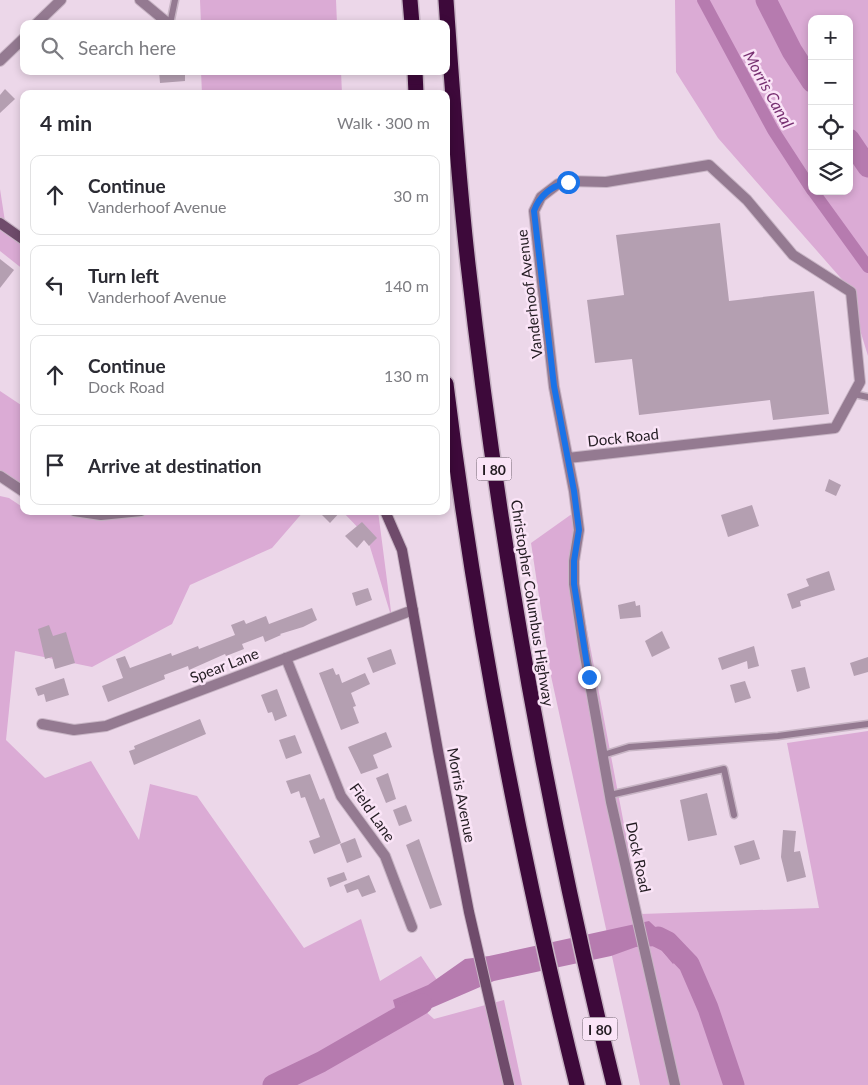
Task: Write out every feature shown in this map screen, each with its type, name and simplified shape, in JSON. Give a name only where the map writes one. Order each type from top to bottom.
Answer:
[{"type":"highway","points":[[410,0],[412,20]]},
{"type":"highway","name":"Christopher Columbus Highway","points":[[446,0],[448,20]]},
{"type":"highway","name":"Christopher Columbus Highway","points":[[450,50],[467,260],[497,495],[542,765],[578,932],[614,1085]]},
{"type":"highway","points":[[415,75],[416,90]]},
{"type":"highway","name":"I 80","points":[[450,412],[488,665],[508,772],[556,1001],[577,1085]]},
{"type":"street","points":[[40,20],[61,0]]},
{"type":"street","points":[[140,0],[164,20]]},
{"type":"street","points":[[0,61],[20,42]]},
{"type":"street","name":"Vanderhoof Avenue","points":[[568,458],[554,386],[534,211],[541,197],[549,189],[568,182],[606,182],[710,165],[742,195],[793,255],[851,292],[860,382],[854,394]]},
{"type":"street","points":[[0,222],[20,237]]},
{"type":"street","name":"Dock Road","points":[[675,1085],[646,953],[636,918],[603,755],[574,584],[574,561],[579,530],[568,458],[835,428],[854,394]]},
{"type":"street","points":[[0,476],[20,489]]},
{"type":"street","name":"Morris Avenue","points":[[387,515],[402,550],[438,751],[478,954],[509,1085]]},
{"type":"street","name":"Spear Lane","points":[[42,724],[74,730],[106,726],[413,610]]},
{"type":"street","name":"Field Lane","points":[[286,658],[341,796],[385,856],[412,927]]},
{"type":"lane","points":[[170,20],[176,0]]},
{"type":"lane","points":[[854,394],[868,397]]},
{"type":"lane","points":[[603,755],[628,747],[778,736],[868,724]]},
{"type":"lane","points":[[610,795],[724,769],[734,815]]},
{"type":"shaded area","points":[[200,0],[336,0],[337,20],[201,20]]},
{"type":"shaded area","points":[[675,0],[868,0],[868,356],[846,284],[718,138],[676,72]]},
{"type":"shaded area","points":[[201,75],[341,75],[342,90],[202,90]]},
{"type":"shaded area","points":[[0,189],[6,228],[20,234],[20,267],[0,251]]},
{"type":"shaded area","points":[[0,391],[20,404],[20,497],[0,476]]},
{"type":"shaded area","points":[[0,496],[9,498],[20,505],[20,515],[301,515],[272,548],[190,585],[172,624],[92,667],[15,651],[6,740],[45,778],[91,761],[139,840],[150,784],[197,796],[304,948],[361,919],[380,981],[421,956],[439,983],[414,1001],[434,1019],[504,1000],[522,1085],[0,1085]]},
{"type":"shaded area","points":[[576,511],[577,577],[641,914],[819,908],[787,743],[868,731],[868,1085],[640,1085],[551,676],[531,543]]},
{"type":"shaded area","points":[[346,515],[379,515],[392,619],[367,537]]},
{"type":"shaded area","points":[[649,921],[683,953],[673,964],[658,946],[636,947],[611,956],[494,981],[399,1022],[393,1000],[428,985],[465,959],[489,956]]},
{"type":"building","points":[[159,75],[185,75],[185,81],[160,83]]},
{"type":"building","points":[[5,89],[15,99],[0,113],[0,95]]},
{"type":"building","points":[[720,223],[729,301],[814,291],[829,414],[773,420],[770,400],[639,415],[632,359],[595,363],[587,300],[624,295],[616,235]]},
{"type":"building","points":[[0,259],[14,270],[0,288]]},
{"type":"building","points":[[829,479],[841,485],[836,496],[825,491]]},
{"type":"building","points":[[752,505],[759,526],[728,537],[721,515]]},
{"type":"building","points":[[322,515],[337,515],[330,523]]},
{"type":"building","points":[[362,522],[377,538],[369,546],[364,540],[357,548],[345,536]]},
{"type":"building","points":[[829,571],[835,590],[800,601],[801,606],[792,609],[787,594],[809,586],[806,579]]},
{"type":"building","points":[[368,588],[372,600],[356,606],[352,593]]},
{"type":"building","points":[[635,601],[636,606],[640,605],[641,617],[620,619],[618,605]]},
{"type":"building","points":[[312,608],[317,620],[303,627],[280,634],[265,642],[263,636],[242,644],[244,649],[226,656],[225,654],[189,670],[188,666],[164,675],[165,679],[108,702],[102,686],[123,678],[116,659],[125,656],[130,668],[171,653],[172,656],[198,646],[199,649],[235,635],[231,625],[244,620],[246,624],[266,616],[269,624]]},
{"type":"building","points":[[49,625],[53,636],[66,632],[75,663],[55,669],[52,657],[45,659],[38,629]]},
{"type":"building","points":[[662,631],[670,648],[652,657],[645,641]]},
{"type":"building","points":[[754,646],[759,666],[748,669],[747,661],[722,670],[718,658]]},
{"type":"building","points":[[391,649],[396,664],[373,673],[367,658]]},
{"type":"building","points":[[868,657],[868,672],[854,676],[850,663]]},
{"type":"building","points":[[805,667],[810,688],[797,692],[791,670]]},
{"type":"building","points":[[333,668],[336,675],[339,674],[342,683],[365,673],[370,684],[351,693],[356,706],[353,707],[359,723],[341,730],[319,673]]},
{"type":"building","points":[[64,678],[69,695],[46,702],[44,694],[38,696],[35,688]]},
{"type":"building","points":[[745,681],[751,698],[735,703],[730,685]]},
{"type":"building","points":[[277,689],[287,716],[275,721],[272,712],[268,713],[261,695]]},
{"type":"building","points":[[200,719],[206,734],[134,765],[129,751],[135,749],[134,746]]},
{"type":"building","points":[[386,732],[392,747],[373,755],[378,768],[361,774],[348,747]]},
{"type":"building","points":[[295,735],[302,753],[286,759],[279,740]]},
{"type":"building","points":[[388,773],[396,799],[386,803],[376,778]]},
{"type":"building","points":[[310,774],[320,800],[324,798],[341,843],[314,854],[309,841],[320,837],[305,797],[301,798],[299,791],[291,794],[286,781]]},
{"type":"building","points":[[707,793],[717,835],[688,841],[680,800]]},
{"type":"building","points":[[406,805],[412,821],[399,826],[393,810]]},
{"type":"building","points":[[783,830],[796,831],[794,852],[800,851],[806,877],[787,882],[781,857]]},
{"type":"building","points":[[355,838],[362,857],[347,863],[340,844]]},
{"type":"building","points":[[419,839],[442,905],[430,909],[406,845]]},
{"type":"building","points":[[754,840],[760,859],[740,865],[734,846]]},
{"type":"building","points":[[344,872],[347,880],[330,887],[327,878]]},
{"type":"building","points":[[369,875],[376,892],[362,897],[358,889],[347,893],[344,885]]},
{"type":"waterway","name":"Morris Canal","points":[[703,0],[773,130],[808,184]]},
{"type":"waterway","points":[[766,0],[792,51],[808,76]]},
{"type":"waterway","points":[[853,145],[868,167]]},
{"type":"waterway","name":"Morris Canal","points":[[816,195],[868,267]]},
{"type":"waterway","points":[[658,937],[668,942],[689,964],[708,1008],[734,1085]]},
{"type":"waterway","points":[[273,1085],[321,1062],[422,1004]]},
{"type":"route","points":[[568,182],[558,184],[549,189],[541,197],[534,211],[554,386],[574,491],[579,530],[574,561],[574,584],[589,677]]}]
